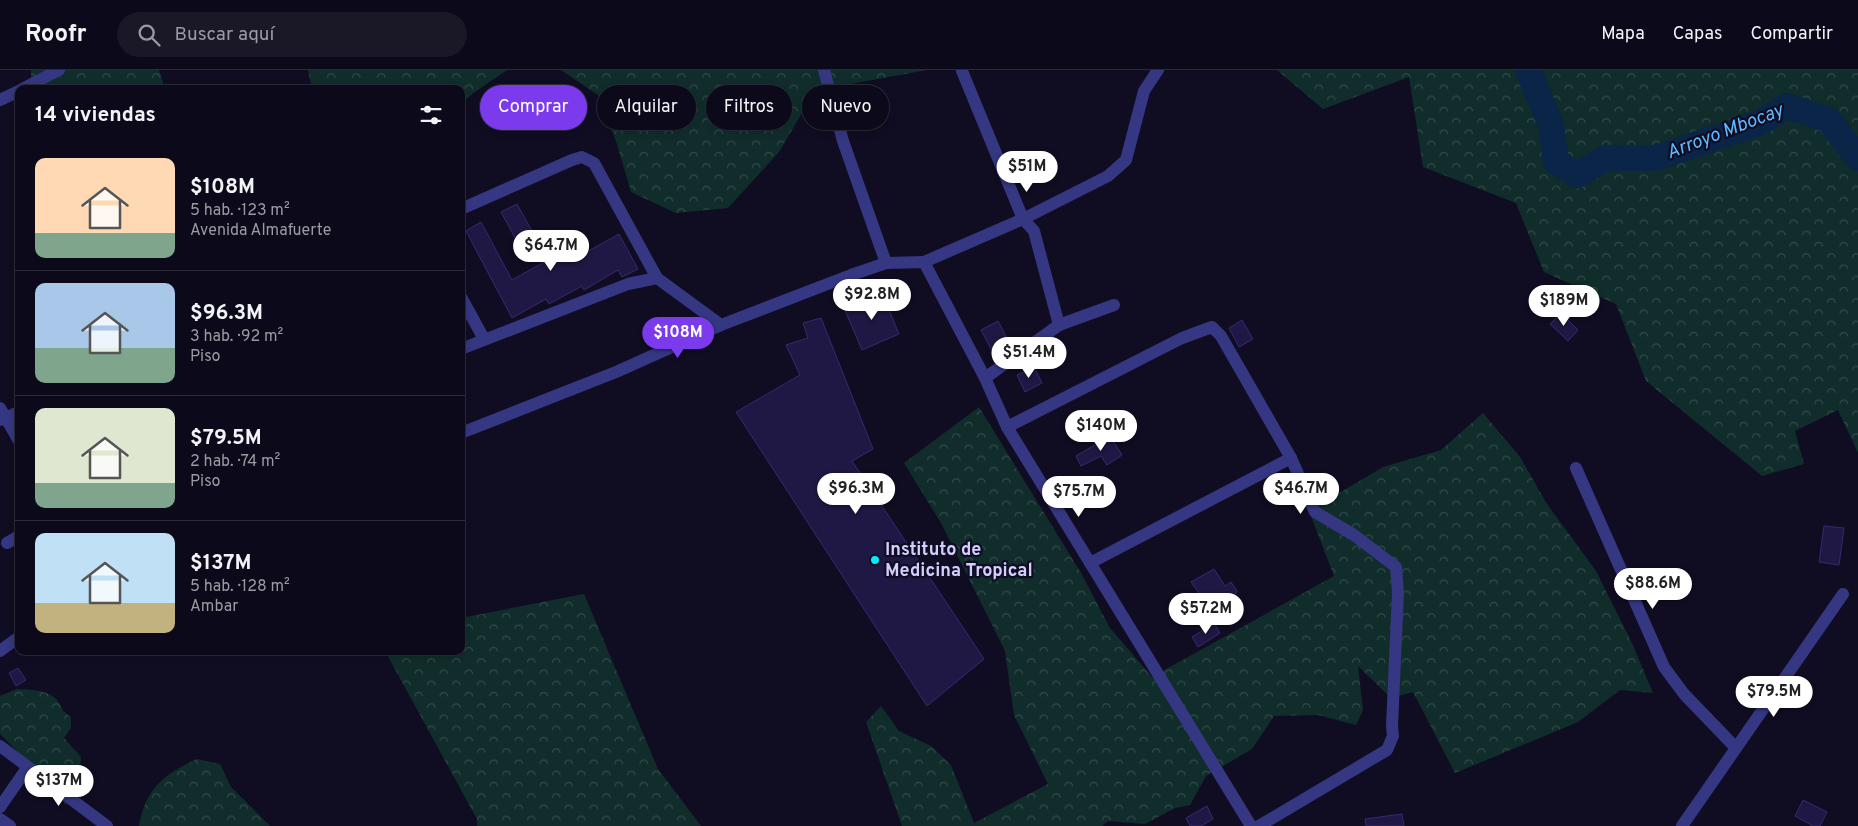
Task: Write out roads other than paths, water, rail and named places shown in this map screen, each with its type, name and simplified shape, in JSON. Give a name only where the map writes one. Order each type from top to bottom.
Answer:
[{"type":"street","points":[[30,85],[59,70]]},
{"type":"street","points":[[824,70],[843,141],[886,263]]},
{"type":"street","points":[[465,431],[616,372],[721,325],[886,263],[924,262],[1023,219],[1108,176],[1126,160],[1144,91],[1158,70]]},
{"type":"street","points":[[962,71],[1023,219],[1034,232],[1059,325]]},
{"type":"street","points":[[0,100],[15,92]]},
{"type":"street","points":[[465,206],[582,157],[594,163],[657,278],[721,325]]},
{"type":"street","points":[[924,262],[986,378],[1007,427],[1251,826]]},
{"type":"street","points":[[465,347],[628,284],[657,278]]},
{"type":"street","points":[[465,304],[484,339]]},
{"type":"street","points":[[986,378],[1059,325],[1114,305]]},
{"type":"street","points":[[1007,427],[1182,338],[1212,328],[1222,336],[1291,458],[1315,512],[1354,534],[1396,568],[1398,594],[1393,736],[1387,750],[1259,826]]},
{"type":"street","points":[[15,413],[2,416],[15,435]]},
{"type":"street","points":[[1090,563],[1291,458]]},
{"type":"street","points":[[1576,468],[1664,667],[1684,694],[1736,748]]},
{"type":"street","points":[[7,543],[15,538]]},
{"type":"street","points":[[1682,826],[1843,594]]},
{"type":"street","points":[[0,651],[15,640]]},
{"type":"street","points":[[0,746],[107,826]]},
{"type":"street","points":[[0,807],[27,768]]},
{"type":"street","points":[[0,819],[10,826]]},
{"type":"waterway","name":"Arroyo Mbocay","points":[[1528,70],[1551,125],[1556,162],[1577,175],[1606,158],[1656,158],[1759,123],[1787,106],[1829,120],[1858,158]]},
{"type":"place","name":"Instituto de Medicina Tropical","points":[[875,560]]}]
